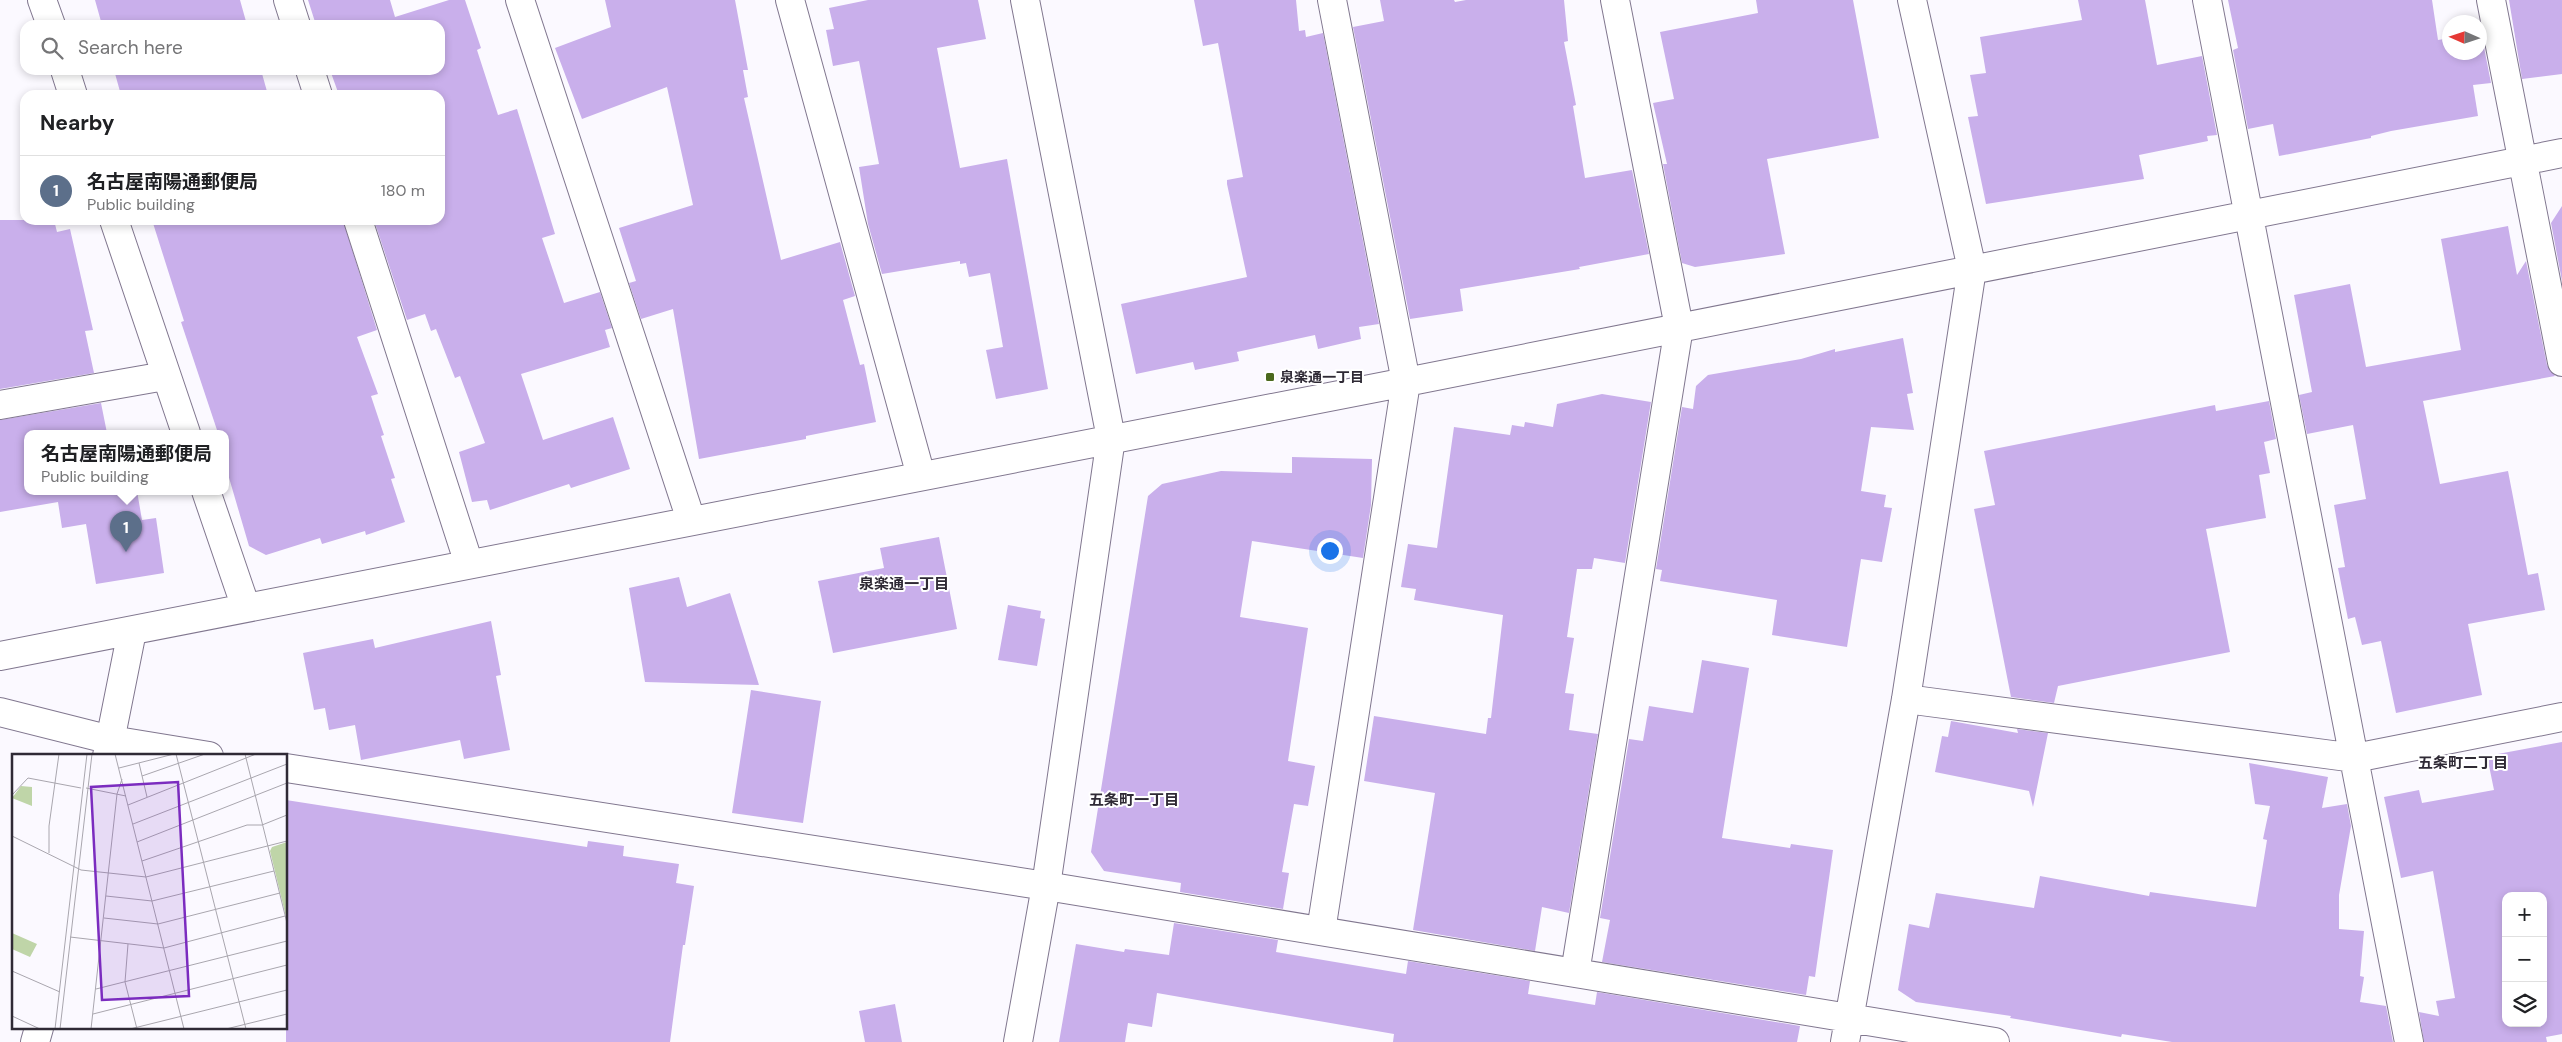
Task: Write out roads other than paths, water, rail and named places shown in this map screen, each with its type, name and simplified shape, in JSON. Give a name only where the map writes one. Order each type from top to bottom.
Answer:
[{"type":"street","points":[[42,0],[48,20]]},
{"type":"street","points":[[288,0],[294,20]]},
{"type":"street","points":[[520,0],[691,520]]},
{"type":"street","points":[[790,0],[922,476]]},
{"type":"street","points":[[1018,1042],[1046,886],[1111,438],[1025,0]]},
{"type":"street","points":[[1321,931],[1406,382],[1332,0]]},
{"type":"street","points":[[1575,973],[1679,327],[1614,0]]},
{"type":"street","points":[[1847,1030],[1906,700],[1972,269],[1912,0]]},
{"type":"street","points":[[2207,0],[2247,215],[2355,758],[2409,1042]]},
{"type":"street","points":[[2491,0],[2562,362]]},
{"type":"street","points":[[67,75],[72,90]]},
{"type":"street","points":[[312,75],[316,90]]},
{"type":"street","points":[[0,656],[1406,382],[2562,153]]},
{"type":"street","points":[[116,225],[165,376],[185,430]]},
{"type":"street","points":[[360,225],[469,564]]},
{"type":"street","points":[[0,405],[165,376]]},
{"type":"street","points":[[207,495],[246,608]]},
{"type":"street","points":[[109,748],[132,630]]},
{"type":"street","points":[[1906,700],[2355,758],[2562,717]]},
{"type":"street","points":[[0,712],[109,748],[184,754]]},
{"type":"street","points":[[288,768],[1046,886],[1575,973],[1847,1030],[1995,1042]]},
{"type":"place","name":"泉楽通一丁目","points":[[1270,377]]},
{"type":"place","name":"名古屋南陽通郵便局","points":[[126,552]]},
{"type":"district","name":"泉楽通一丁目","points":[[904,584]]},
{"type":"district","name":"五条町二丁目","points":[[2463,763]]},
{"type":"district","name":"五条町一丁目","points":[[1134,800]]}]
